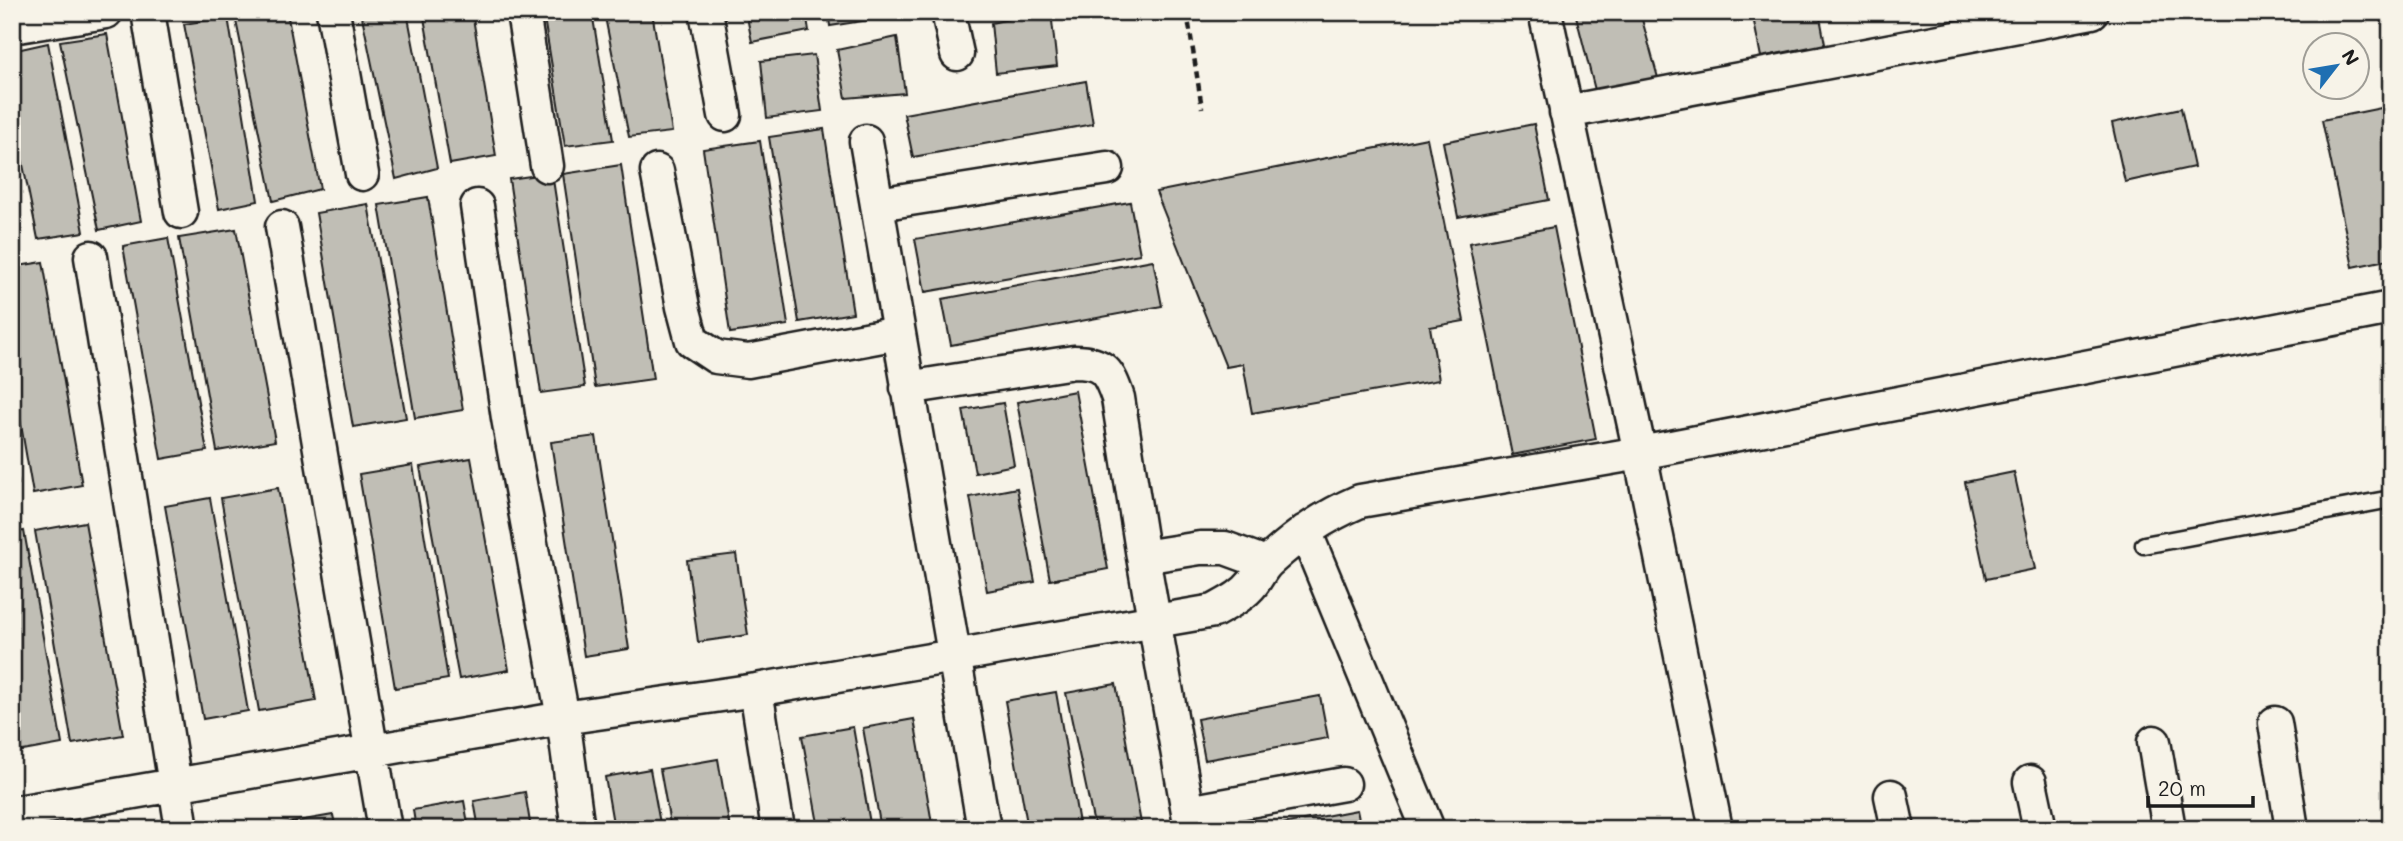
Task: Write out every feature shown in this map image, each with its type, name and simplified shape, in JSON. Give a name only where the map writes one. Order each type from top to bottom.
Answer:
[{"type":"street","points":[[12,27],[106,12]]},
{"type":"street","points":[[148,12],[181,212]]},
{"type":"street","points":[[333,12],[362,174]]},
{"type":"street","points":[[523,12],[547,166]]},
{"type":"street","points":[[706,12],[725,115]]},
{"type":"street","points":[[948,12],[957,54]]},
{"type":"street","points":[[1545,12],[1640,453],[1716,829]]},
{"type":"street","points":[[1566,112],[2092,12]]},
{"type":"street","points":[[866,141],[984,829]]},
{"type":"street","points":[[878,204],[1107,168]]},
{"type":"street","points":[[656,171],[692,341],[716,357],[748,360],[898,333]]},
{"type":"street","points":[[477,206],[508,418],[563,718],[578,829]]},
{"type":"street","points":[[282,227],[385,829]]},
{"type":"street","points":[[91,257],[182,829]]},
{"type":"street","points":[[12,813],[563,718],[755,690],[1214,611],[1237,599],[1252,584],[1266,563],[1305,531],[1326,516],[1360,501],[1640,453],[2391,308]]},
{"type":"street","points":[[907,388],[1074,362],[1090,362],[1104,369],[1118,398],[1189,821],[1344,784]]},
{"type":"street","points":[[1305,531],[1428,829]]},
{"type":"street","points":[[1143,557],[1200,548],[1226,548],[1266,563]]},
{"type":"street","points":[[755,690],[778,829]]},
{"type":"street","points":[[2275,723],[2292,829]]},
{"type":"street","points":[[2154,742],[2169,829]]},
{"type":"street","points":[[2030,782],[2040,829]]},
{"type":"street","points":[[1891,796],[1898,829]]},
{"type":"lane","points":[[2144,545],[2391,499]]},
{"type":"path","points":[[1187,12],[1202,108]]},
{"type":"building","points":[[247,12],[287,12],[320,189],[273,201],[235,16]]},
{"type":"building","points":[[361,12],[407,12],[437,168],[396,179]]},
{"type":"building","points":[[423,12],[472,12],[496,156],[450,164]]},
{"type":"building","points":[[543,12],[592,12],[613,140],[565,146]]},
{"type":"building","points":[[604,12],[652,12],[672,132],[629,137]]},
{"type":"building","points":[[746,12],[806,12],[809,31],[752,42]]},
{"type":"building","points":[[828,12],[881,12],[882,18],[830,26]]},
{"type":"building","points":[[1051,12],[1057,66],[996,73],[991,23]]},
{"type":"building","points":[[1575,12],[1640,12],[1658,78],[1596,94]]},
{"type":"building","points":[[1752,12],[1819,12],[1825,44],[1761,57]]},
{"type":"building","points":[[228,17],[258,201],[219,209],[184,24]]},
{"type":"building","points":[[107,34],[141,221],[99,230],[60,41]]},
{"type":"building","points":[[897,37],[905,93],[846,98],[837,50]]},
{"type":"building","points":[[48,43],[84,232],[38,239],[12,110],[12,51]]},
{"type":"building","points":[[814,55],[822,111],[767,118],[761,61]]},
{"type":"building","points":[[1086,81],[1093,124],[913,157],[904,114]]},
{"type":"building","points":[[2391,106],[2391,259],[2353,267],[2322,120]]},
{"type":"building","points":[[2181,108],[2194,167],[2125,182],[2112,123]]},
{"type":"building","points":[[1534,124],[1549,200],[1458,217],[1443,142]]},
{"type":"building","points":[[824,129],[853,313],[799,322],[769,137]]},
{"type":"building","points":[[1427,138],[1464,321],[1430,327],[1439,380],[1252,413],[1243,364],[1226,367],[1156,192]]},
{"type":"building","points":[[760,141],[788,325],[730,333],[703,149]]},
{"type":"building","points":[[621,165],[653,379],[595,387],[563,174]]},
{"type":"building","points":[[552,173],[585,387],[541,393],[509,179]]},
{"type":"building","points":[[428,197],[463,410],[415,418],[379,205]]},
{"type":"building","points":[[1130,202],[1140,254],[925,292],[915,239]]},
{"type":"building","points":[[368,204],[406,418],[353,427],[316,213]]},
{"type":"building","points":[[1554,227],[1596,439],[1512,455],[1469,243]]},
{"type":"building","points":[[236,229],[275,441],[217,451],[179,238]]},
{"type":"building","points":[[168,238],[207,451],[161,459],[123,246]]},
{"type":"building","points":[[1153,260],[1162,306],[951,345],[942,299]]},
{"type":"building","points":[[43,262],[82,485],[33,494],[12,373],[12,267]]},
{"type":"building","points":[[1075,391],[1108,569],[1050,580],[1017,402]]},
{"type":"building","points":[[1003,403],[1014,465],[975,473],[963,410]]},
{"type":"building","points":[[596,436],[629,649],[584,656],[551,442]]},
{"type":"building","points":[[12,447],[18,484],[12,485]]},
{"type":"building","points":[[471,458],[509,670],[459,679],[420,467]]},
{"type":"building","points":[[413,465],[448,679],[395,688],[359,474]]},
{"type":"building","points":[[2014,472],[2035,569],[1986,579],[1965,482]]},
{"type":"building","points":[[278,488],[316,701],[259,711],[221,498]]},
{"type":"building","points":[[1017,488],[1035,582],[987,591],[970,497]]},
{"type":"building","points":[[210,498],[248,711],[203,719],[165,506]]},
{"type":"building","points":[[85,522],[123,735],[72,744],[35,531]]},
{"type":"building","points":[[24,531],[62,744],[12,753],[12,533]]},
{"type":"building","points":[[736,554],[748,635],[698,642],[687,560]]},
{"type":"building","points":[[1116,684],[1142,829],[1095,829],[1066,693]]},
{"type":"building","points":[[1056,692],[1080,829],[1028,829],[1005,701]]},
{"type":"building","points":[[1320,696],[1328,738],[1205,760],[1197,719]]},
{"type":"building","points":[[914,719],[933,829],[881,829],[863,728]]},
{"type":"building","points":[[853,727],[871,829],[819,829],[802,736]]},
{"type":"building","points":[[718,759],[730,829],[671,829],[660,769]]},
{"type":"building","points":[[650,769],[661,829],[614,829],[605,777]]},
{"type":"building","points":[[525,792],[531,829],[479,829],[474,801]]},
{"type":"building","points":[[464,801],[469,829],[416,829],[413,810]]},
{"type":"building","points":[[1357,810],[1361,829],[1255,829]]},
{"type":"building","points":[[333,815],[336,829],[276,829],[275,825]]}]
